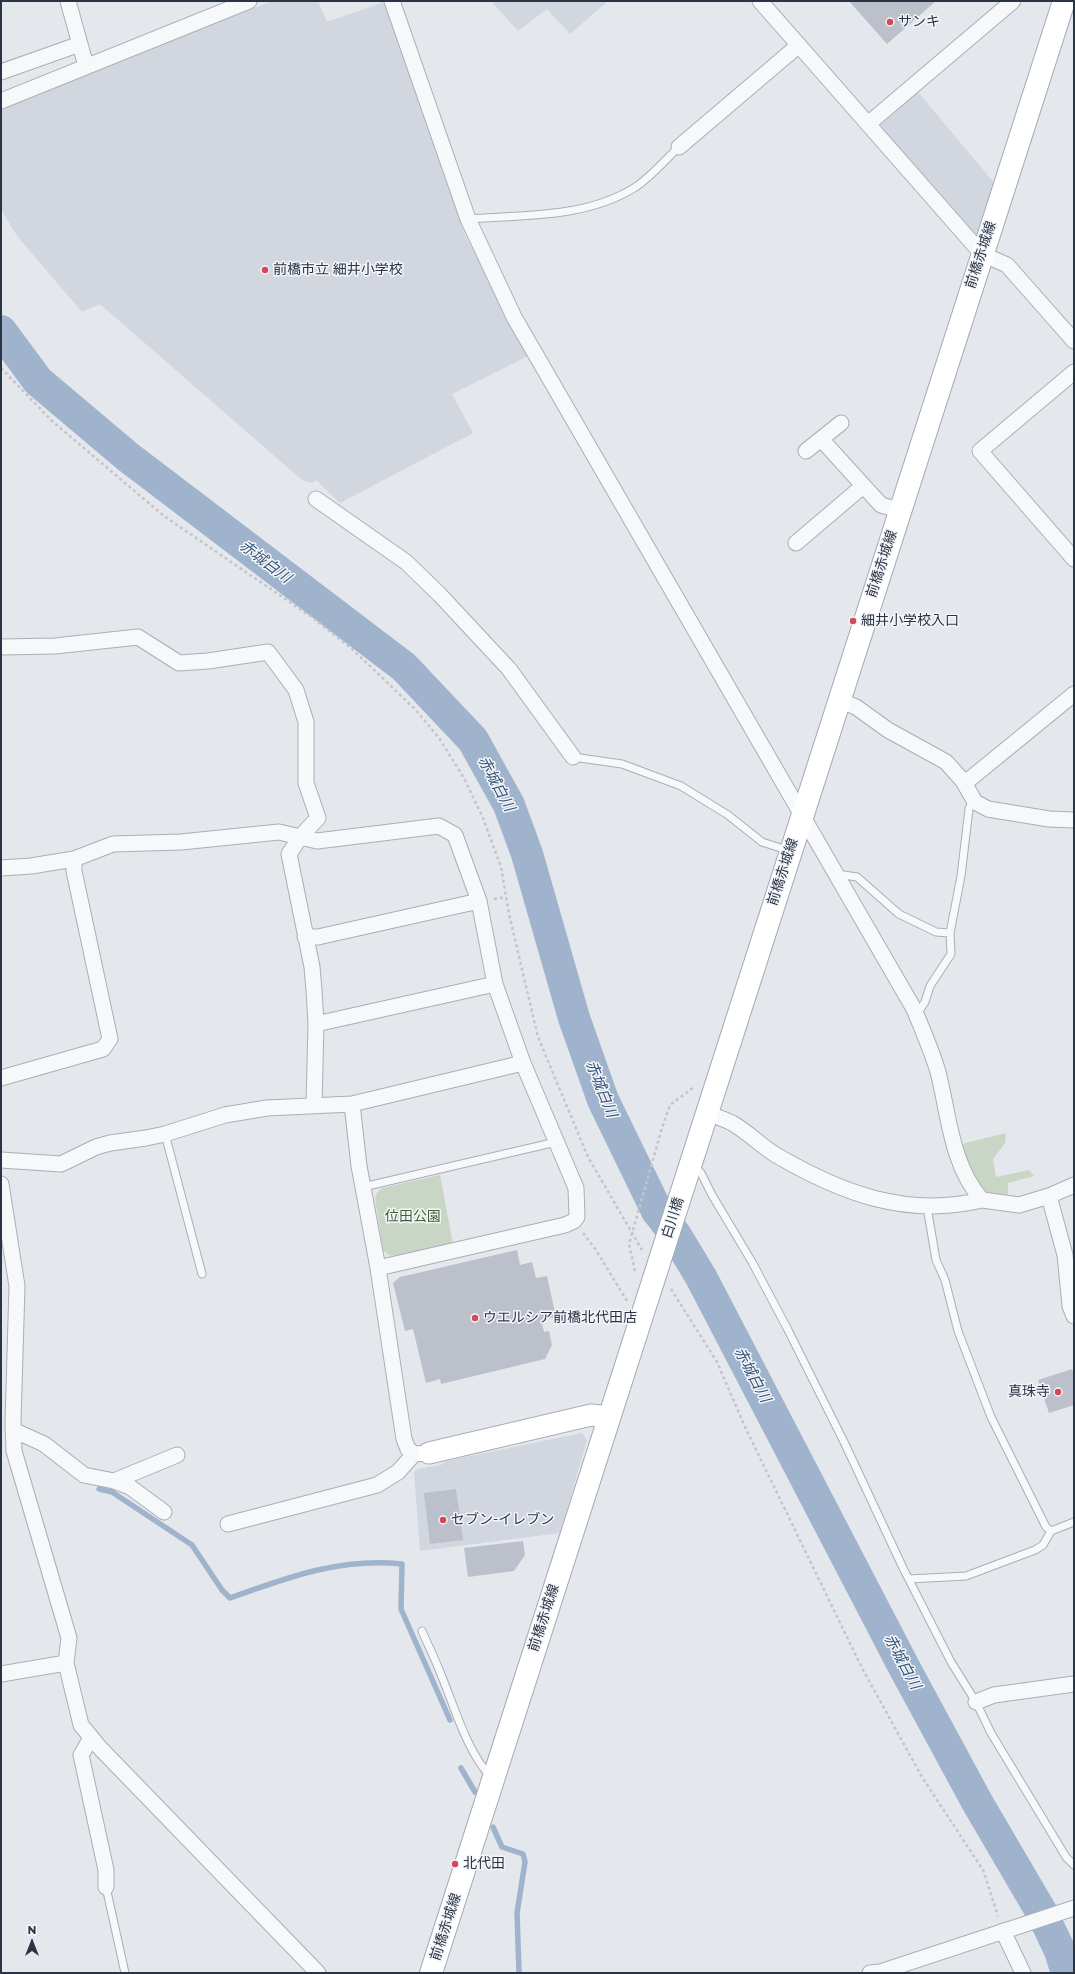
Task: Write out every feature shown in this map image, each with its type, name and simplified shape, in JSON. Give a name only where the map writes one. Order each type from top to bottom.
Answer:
[{"type":"main road","name":"前橋赤城線","points":[[689,1168],[899,510],[1064,1]]},
{"type":"main road","name":"白川橋","points":[[650,1270],[689,1168]]},
{"type":"main road","name":"前橋赤城線","points":[[431,1973],[609,1417],[650,1270]]},
{"type":"street","points":[[68,1],[86,66]]},
{"type":"street","points":[[1,101],[249,1]]},
{"type":"street","points":[[392,1],[468,220],[514,317],[916,1015],[937,1071],[956,1152],[972,1190],[982,1200]]},
{"type":"street","points":[[760,1],[982,254],[1007,265],[1074,341]]},
{"type":"street","points":[[868,124],[1013,1]]},
{"type":"street","points":[[1,72],[80,44]]},
{"type":"street","points":[[679,147],[799,45]]},
{"type":"street","points":[[1074,372],[980,451],[1074,560]]},
{"type":"street","points":[[806,451],[841,423]]},
{"type":"street","points":[[821,439],[881,506],[899,510]]},
{"type":"street","points":[[796,543],[863,486]]},
{"type":"street","points":[[316,499],[406,562],[445,600],[509,669],[573,757]]},
{"type":"street","points":[[1,647],[55,646],[138,637],[179,663],[208,661],[268,652],[296,690],[306,722],[306,783],[318,818],[300,836],[289,854],[312,967],[316,1024],[314,1105]]},
{"type":"street","points":[[965,783],[1074,694]]},
{"type":"street","points":[[838,700],[856,707],[888,730],[946,762],[965,783],[975,802],[988,809],[1049,819],[1074,820]]},
{"type":"street","points":[[1,868],[31,866],[74,859],[113,844],[181,842],[279,832],[317,841],[439,826],[455,835],[480,901],[495,984],[523,1063],[576,1188],[578,1212],[574,1221],[565,1225],[378,1268]]},
{"type":"street","points":[[1,1078],[103,1049],[110,1039],[74,872],[74,859]]},
{"type":"street","points":[[305,937],[318,937],[480,901]]},
{"type":"street","points":[[316,1024],[495,984]]},
{"type":"street","points":[[1,1160],[61,1164],[96,1147],[110,1143],[165,1134],[224,1115],[248,1110],[352,1104],[523,1063]]},
{"type":"street","points":[[352,1104],[363,1187],[378,1268],[404,1439],[408,1449],[421,1454]]},
{"type":"street","points":[[706,1113],[732,1123],[775,1154],[813,1175],[849,1192],[890,1202],[927,1207],[969,1203],[982,1200],[1019,1205],[1050,1196],[1074,1185]]},
{"type":"street","points":[[1,1184],[17,1286],[13,1430],[8,1448],[69,1638],[66,1663],[81,1726],[143,1794],[313,1972]]},
{"type":"street","points":[[1050,1196],[1065,1255],[1070,1306],[1074,1316]]},
{"type":"street","points":[[228,1524],[377,1485],[392,1477],[421,1454],[591,1415],[609,1417]]},
{"type":"street","points":[[13,1430],[44,1444],[84,1475],[114,1481],[130,1487],[164,1512]]},
{"type":"street","points":[[114,1481],[178,1455]]},
{"type":"street","points":[[1,1674],[66,1663]]},
{"type":"street","points":[[976,1702],[994,1696],[1074,1684]]},
{"type":"street","points":[[91,1738],[81,1755],[106,1870],[106,1887]]},
{"type":"street","points":[[870,1973],[880,1972],[1074,1908]]},
{"type":"street","points":[[1006,1930],[1023,1973]]},
{"type":"lane","points":[[468,220],[576,211],[608,202],[636,187],[679,147]]},
{"type":"lane","points":[[573,757],[622,764],[681,786],[728,815],[762,842],[790,851]]},
{"type":"lane","points":[[916,1015],[924,1002],[930,986],[951,954],[950,933],[961,876],[969,809],[974,799]]},
{"type":"lane","points":[[835,874],[857,877],[899,914],[936,932],[950,933]]},
{"type":"lane","points":[[165,1134],[202,1274]]},
{"type":"lane","points":[[363,1187],[556,1142]]},
{"type":"lane","points":[[689,1168],[701,1172],[712,1195],[752,1262],[787,1328],[951,1662],[976,1702],[991,1733],[1066,1857],[1074,1865]]},
{"type":"lane","points":[[927,1207],[936,1260],[945,1280],[958,1331],[991,1417],[1046,1527],[1051,1531]]},
{"type":"lane","points":[[909,1579],[966,1576],[1035,1550],[1043,1545],[1051,1531],[1074,1522]]},
{"type":"lane","points":[[422,1631],[443,1678],[455,1714],[483,1769],[493,1779]]},
{"type":"lane","points":[[106,1887],[125,1973]]},
{"type":"path","points":[[1,368],[52,421],[164,516],[308,615],[352,649],[415,709],[439,738],[464,778],[483,818],[501,867],[509,914],[538,1037],[588,1157],[632,1232],[650,1270]]},
{"type":"path","points":[[698,1085],[670,1105],[633,1224],[629,1244],[650,1270],[678,1297],[717,1362],[745,1427],[862,1668],[922,1777],[983,1870],[1006,1930]]},
{"type":"path","points":[[574,1221],[596,1250],[628,1304]]},
{"type":"shaded area","name":"前橋市立 細井小学校","points":[[272,1],[318,1],[327,22],[387,1],[465,235],[530,355],[452,394],[473,433],[340,503],[316,480],[312,483],[302,480],[100,304],[82,312],[17,236],[1,209],[1,110]]},
{"type":"shaded area","points":[[491,1],[608,1],[570,34],[547,9],[518,31]]},
{"type":"shaded area","points":[[918,92],[995,184],[976,242],[877,128]]},
{"type":"shaded area","points":[[582,1433],[587,1440],[560,1533],[420,1551],[414,1473],[417,1469],[441,1465],[446,1461]]},
{"type":"green space","points":[[1006,1133],[1005,1143],[993,1159],[996,1177],[1029,1170],[1034,1176],[1008,1183],[1008,1199],[995,1195],[979,1187],[966,1167],[958,1145]]},
{"type":"green space","name":"位田公園","points":[[440,1175],[453,1244],[396,1256],[389,1255],[383,1250],[375,1198],[377,1193],[382,1188]]},
{"type":"building","name":"サンキ","points":[[849,1],[936,1],[887,44]]},
{"type":"building","name":"ウエルシア前橋北代田店","points":[[517,1250],[520,1265],[532,1262],[536,1278],[547,1276],[556,1317],[541,1320],[544,1332],[549,1331],[552,1345],[545,1359],[441,1384],[440,1379],[426,1383],[413,1329],[405,1331],[393,1283],[400,1277]]},
{"type":"building","name":"真珠寺","points":[[1072,1369],[1074,1375],[1074,1405],[1049,1413],[1038,1380]]},
{"type":"building","points":[[456,1489],[463,1540],[430,1544],[424,1493]]},
{"type":"building","points":[[523,1541],[525,1555],[514,1571],[468,1577],[464,1548]]},
{"type":"waterway","name":"赤城白川","points":[[1,331],[38,381],[128,457],[404,667],[473,740],[509,805],[527,854],[574,1018],[603,1100],[657,1211],[675,1234],[701,1277],[904,1667],[977,1802],[1042,1913],[1060,1951],[1067,1973]]},
{"type":"waterway","points":[[99,1489],[112,1492],[192,1545],[222,1590],[230,1598],[272,1583],[336,1566],[379,1563],[402,1564],[401,1609],[450,1720]]},
{"type":"waterway","points":[[461,1768],[475,1792]]},
{"type":"waterway","points":[[493,1827],[502,1847],[523,1854],[525,1862],[517,1913],[519,1973]]},
{"type":"place","name":"サンキ","points":[[890,22]]},
{"type":"place","name":"前橋市立 細井小学校","points":[[265,270]]},
{"type":"place","name":"細井小学校入口","points":[[853,621]]},
{"type":"place","name":"ウエルシア前橋北代田店","points":[[475,1318]]},
{"type":"place","name":"真珠寺","points":[[1058,1392]]},
{"type":"place","name":"セブン-イレブン","points":[[443,1520]]},
{"type":"place","name":"北代田","points":[[455,1864]]}]
